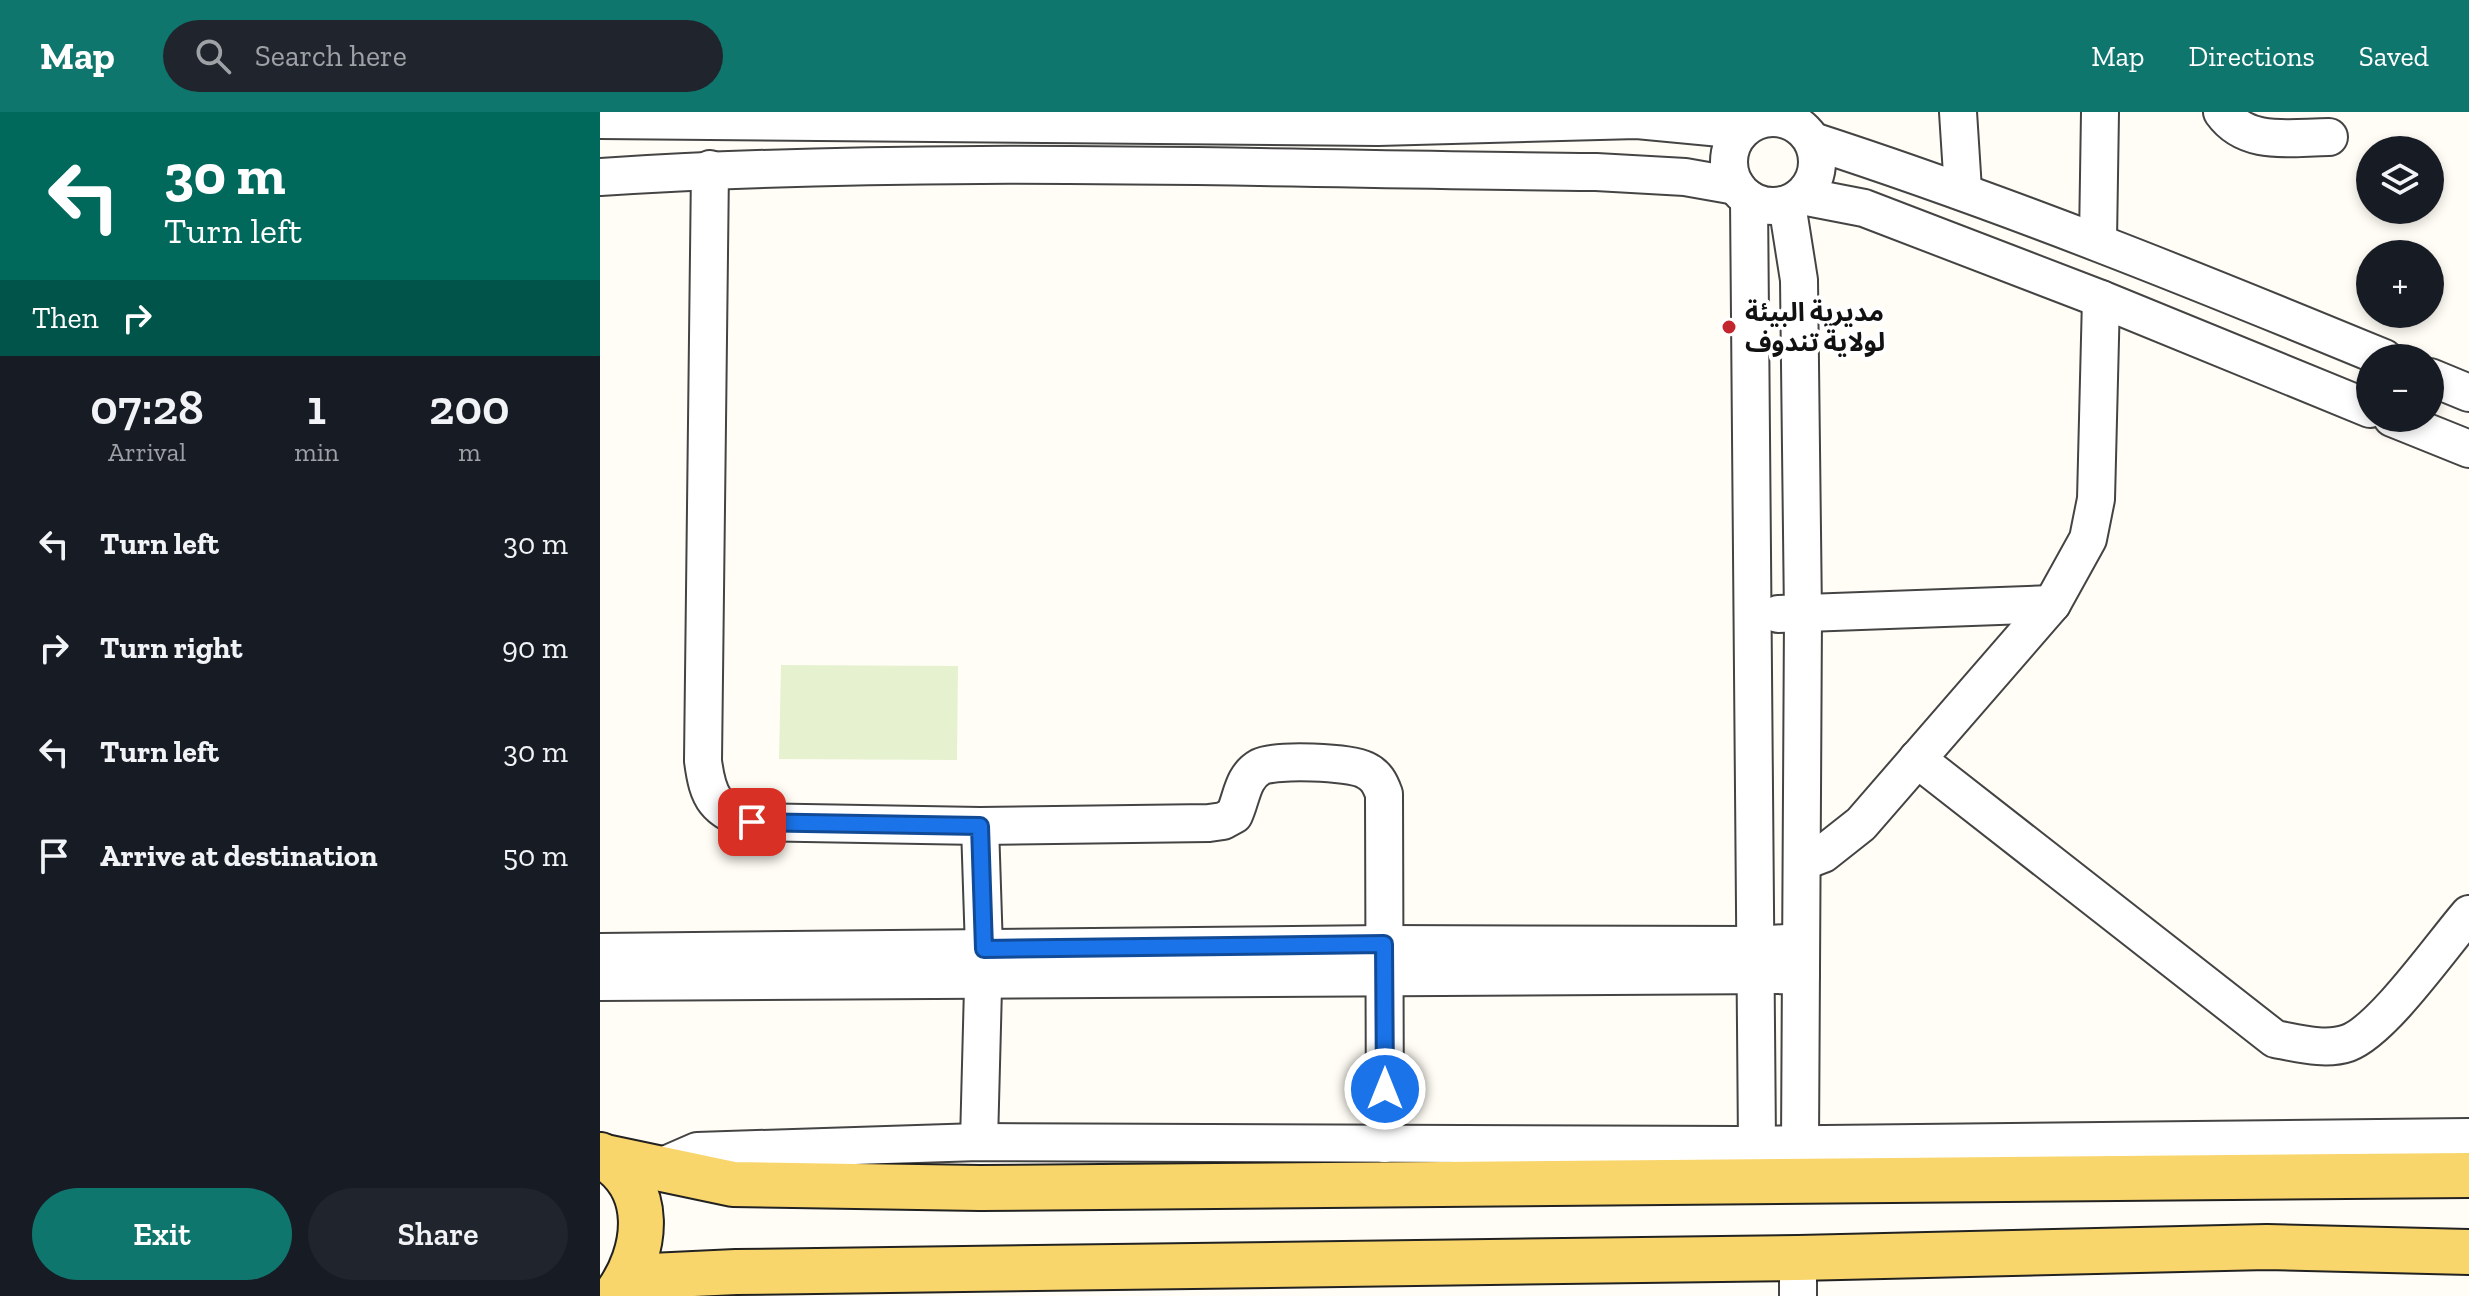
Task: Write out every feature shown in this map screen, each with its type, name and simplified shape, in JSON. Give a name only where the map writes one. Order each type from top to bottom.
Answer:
[{"type":"main road","points":[[602,1156],[733,1184],[980,1188],[2469,1175]]},
{"type":"main road","points":[[602,1156],[625,1177],[638,1204],[642,1233],[637,1262],[622,1286]]},
{"type":"main road","points":[[622,1286],[1191,1265],[1798,1277],[2267,1247],[2469,1252]]},
{"type":"street","points":[[1958,112],[1963,190]]},
{"type":"street","points":[[2098,240],[2100,112]]},
{"type":"street","points":[[2222,112],[2233,127],[2246,134],[2329,137]]},
{"type":"street","points":[[600,120],[1751,121],[1778,117],[2098,240],[2356,346]]},
{"type":"street","points":[[1751,121],[1730,151],[1731,175],[1742,193],[1755,613],[1757,1144]]},
{"type":"street","points":[[1800,1144],[1803,616],[1799,280],[1794,200],[1817,170],[1804,126]]},
{"type":"street","points":[[600,177],[710,169],[936,166],[1596,172],[1685,177],[1742,193],[1767,206],[1794,200],[1864,208],[2101,299],[2356,403]]},
{"type":"street","points":[[710,169],[702,647],[706,784],[716,805],[729,815],[752,822],[980,826],[1223,821],[1234,815],[1241,791],[1251,774],[1261,766],[1326,764],[1362,768],[1373,775],[1384,794],[1385,1144]]},
{"type":"street","points":[[1802,862],[1823,854],[1861,824],[2052,604],[2088,539],[2096,499],[2101,299]]},
{"type":"street","points":[[2444,383],[2469,393]]},
{"type":"street","points":[[2427,432],[2469,449]]},
{"type":"street","points":[[1755,613],[1803,616],[2052,604]]},
{"type":"street","points":[[1917,759],[2275,1039],[2324,1047],[2348,1043],[2373,1026],[2469,914]]},
{"type":"street","points":[[979,1142],[984,964],[980,826]]},
{"type":"street","points":[[600,952],[984,964],[1756,961],[1801,958]]},
{"type":"street","points":[[600,982],[984,964]]},
{"type":"street","points":[[658,1168],[697,1151],[979,1142],[1800,1144],[2469,1137]]},
{"type":"green space","points":[[781,665],[958,666],[957,760],[779,759]]},
{"type":"place","name":"مديرية البيئة لولاية تندوف","points":[[1729,327]]},
{"type":"route","points":[[752,822],[980,826],[984,949],[1384,944],[1385,1089]]}]
